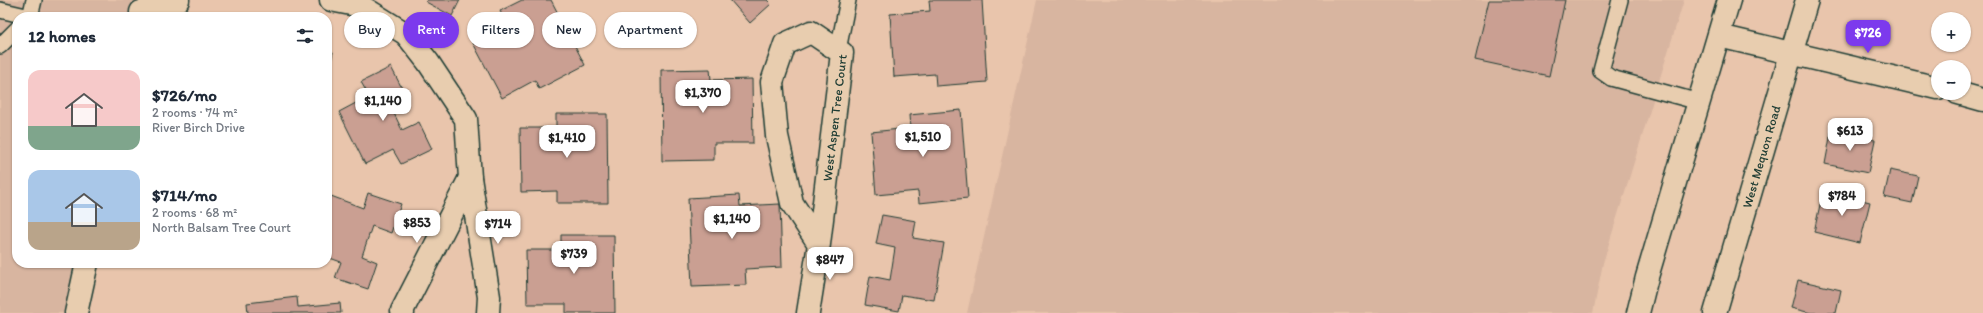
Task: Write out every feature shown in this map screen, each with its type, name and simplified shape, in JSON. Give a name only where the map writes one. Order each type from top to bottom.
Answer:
[{"type":"street","points":[[142,10],[178,0]]},
{"type":"street","points":[[331,0],[362,6],[406,34],[428,62],[466,119],[470,178],[489,297],[488,313]]},
{"type":"street","points":[[1638,313],[1647,276],[1729,0]]},
{"type":"street","name":"West Mequon Road","points":[[1715,313],[1807,0]]},
{"type":"street","name":"West Aspen Tree Court","points":[[808,313],[819,244],[842,53],[811,32],[785,44],[772,82],[777,136],[792,203],[819,244]]},
{"type":"street","points":[[1719,36],[1931,86]]},
{"type":"street","points":[[1971,97],[1983,100]]},
{"type":"street","points":[[403,313],[402,311],[470,178]]},
{"type":"street","points":[[76,313],[86,268]]},
{"type":"lane","points":[[31,12],[34,0]]},
{"type":"lane","points":[[838,50],[848,0]]},
{"type":"lane","points":[[1620,0],[1601,71],[1611,78],[1699,102]]},
{"type":"lane","points":[[0,10],[12,13]]},
{"type":"lane","points":[[0,46],[12,34]]},
{"type":"shaded area","points":[[0,0],[144,0],[141,12],[12,12],[12,268],[86,268],[76,313],[0,313]]},
{"type":"shaded area","points":[[1037,0],[1684,0],[1603,263],[1593,313],[967,313]]},
{"type":"building","points":[[427,0],[460,0],[454,12],[445,12],[426,2]]},
{"type":"building","points":[[522,0],[551,0],[557,12],[542,12],[542,48],[576,48],[585,65],[539,89],[535,80],[502,98],[476,48],[534,48],[534,12],[500,11]]},
{"type":"building","points":[[730,0],[767,0],[771,4],[750,23]]},
{"type":"building","points":[[929,0],[982,0],[987,82],[936,86],[935,74],[894,77],[890,14],[930,11]]},
{"type":"building","points":[[1489,0],[1565,0],[1549,76],[1475,60]]},
{"type":"building","points":[[391,67],[405,94],[389,103],[402,130],[419,122],[432,149],[401,164],[393,150],[365,164],[339,112],[369,96],[361,82]]},
{"type":"building","points":[[710,69],[711,80],[752,79],[753,143],[714,143],[714,160],[662,161],[661,70]]},
{"type":"building","points":[[961,110],[968,198],[919,203],[918,191],[876,195],[871,132],[910,128],[909,115]]},
{"type":"building","points":[[556,114],[607,114],[608,203],[557,203],[557,191],[521,192],[520,128],[556,128]]},
{"type":"building","points":[[1831,132],[1875,140],[1868,173],[1825,164]]},
{"type":"building","points":[[1890,170],[1918,176],[1912,203],[1884,197]]},
{"type":"building","points":[[1823,191],[1870,202],[1860,243],[1814,232]]},
{"type":"building","points":[[368,193],[401,204],[391,233],[372,226],[362,256],[377,262],[368,289],[335,278],[341,262],[332,259],[332,196],[363,208]]},
{"type":"building","points":[[739,195],[740,206],[780,204],[782,267],[745,269],[746,285],[692,287],[688,198]]},
{"type":"building","points":[[882,215],[916,221],[913,238],[944,243],[934,300],[902,295],[899,311],[865,305],[870,276],[890,280],[895,248],[876,244]]},
{"type":"building","points":[[561,235],[614,235],[615,313],[566,313],[566,304],[527,304],[526,250],[561,250]]},
{"type":"building","points":[[1798,280],[1841,290],[1836,313],[1811,313],[1791,308]]},
{"type":"building","points":[[297,297],[298,307],[340,303],[341,313],[248,313],[247,303]]}]
